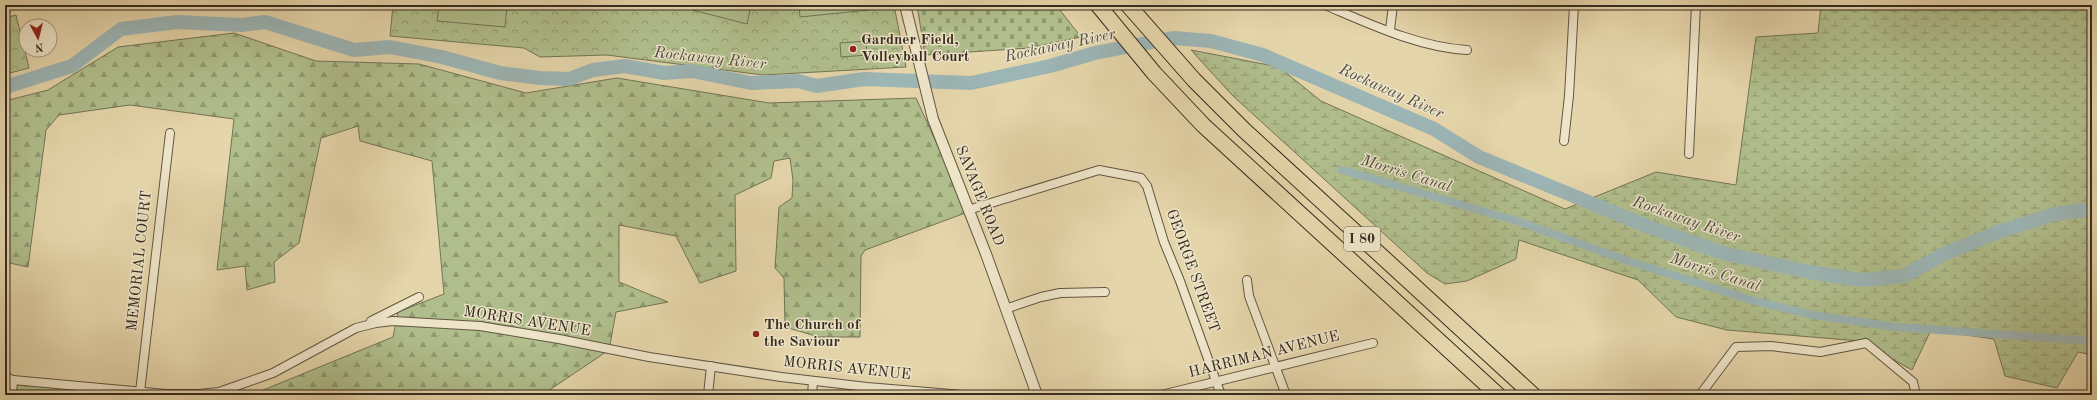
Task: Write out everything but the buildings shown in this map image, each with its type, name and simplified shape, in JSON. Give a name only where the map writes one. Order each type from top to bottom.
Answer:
[{"type":"highway","name":"I 80","points":[[1098,5],[1154,73],[1234,155],[1498,395]]},
{"type":"highway","name":"I 80","points":[[1128,5],[1194,80],[1287,171],[1534,395]]},
{"type":"street","name":"SAVAGE ROAD","points":[[905,5],[933,119],[986,254],[1036,395]]},
{"type":"street","points":[[1325,5],[1390,30],[1441,47],[1467,50]]},
{"type":"street","points":[[1390,30],[1393,5]]},
{"type":"street","points":[[1564,141],[1569,96],[1574,5]]},
{"type":"street","points":[[1689,154],[1696,5]]},
{"type":"street","name":"MEMORIAL COURT","points":[[140,392],[170,133]]},
{"type":"street","name":"GEORGE STREET","points":[[968,210],[1084,173],[1099,170],[1141,178],[1148,186],[1164,242],[1221,395]]},
{"type":"street","points":[[1247,280],[1249,296],[1274,367],[1286,395]]},
{"type":"street","points":[[1005,308],[1060,293],[1106,292]]},
{"type":"street","points":[[356,328],[419,297]]},
{"type":"street","name":"MORRIS AVENUE","points":[[5,377],[13,380],[140,392],[199,394],[225,390],[273,373],[356,328],[393,321],[480,326],[559,339],[649,357],[813,381],[927,393],[963,395]]},
{"type":"street","points":[[1700,395],[1736,347],[1787,348],[1820,352],[1866,342],[1913,382],[1916,395]]},
{"type":"street","name":"HARRIMAN AVENUE","points":[[1161,395],[1373,343]]},
{"type":"street","points":[[708,395],[710,366]]},
{"type":"street","points":[[12,395],[13,380]]},
{"type":"street","points":[[812,395],[813,381]]},
{"type":"green space","points":[[393,5],[894,5],[906,67],[763,75],[607,55],[540,57],[524,48],[390,36]]},
{"type":"green space","points":[[439,5],[507,5],[505,27],[437,21]]},
{"type":"green space","points":[[673,5],[751,5],[747,24]]},
{"type":"green space","points":[[799,5],[868,5],[869,10],[800,17]]},
{"type":"green space","points":[[917,5],[1056,5],[1081,37],[1029,48],[925,55]]},
{"type":"green space","points":[[1821,5],[2092,5],[2092,355],[2078,352],[2057,388],[2005,376],[1994,339],[1931,330],[1912,370],[1860,341],[1727,330],[1676,317],[1638,280],[1519,240],[1516,259],[1467,281],[1445,284],[1427,273],[1232,95],[1191,50],[1279,67],[1321,101],[1565,209],[1656,172],[1736,185],[1756,37],[1818,33]]},
{"type":"green space","points":[[16,15],[18,23],[18,58],[27,58],[29,68],[6,74],[5,18]]},
{"type":"green space","points":[[234,33],[316,61],[419,64],[526,93],[617,78],[769,103],[916,98],[968,212],[865,250],[861,256],[860,337],[819,337],[785,327],[784,278],[775,268],[779,207],[792,198],[793,180],[790,158],[774,161],[771,178],[735,195],[736,271],[700,283],[676,236],[619,225],[619,282],[668,302],[616,312],[609,350],[542,395],[251,395],[393,337],[398,312],[444,294],[432,161],[360,141],[358,126],[321,138],[299,243],[274,262],[275,282],[247,290],[245,266],[217,270],[234,119],[130,105],[59,115],[46,130],[28,267],[5,262],[5,101],[48,90],[118,47]]},
{"type":"green space","name":"Gardner Field, Volleyball Court","points":[[866,41],[867,55],[841,57],[840,43]]},
{"type":"green space","points":[[11,382],[129,389],[128,395],[11,395]]},
{"type":"waterway","name":"Rockaway River","points":[[5,87],[72,66],[121,29],[177,22],[241,25],[265,22],[354,50],[390,47],[442,57],[500,73],[540,78],[569,79],[593,70],[625,66],[664,73],[692,71],[751,83],[798,81],[817,86],[864,79],[971,83],[1050,66],[1095,53],[1173,38],[1211,41],[1263,55],[1434,129],[1479,157],[1649,227],[1723,253],[1809,272],[1861,280],[1904,276],[1944,254],[1998,232],[2055,214],[2092,209]]},
{"type":"waterway","name":"Morris Canal","points":[[1342,170],[1517,221],[1628,261],[1751,300],[1813,315],[1896,327],[2092,341]]},
{"type":"place","name":"Gardner Field, Volleyball Court","points":[[853,49]]},
{"type":"place","name":"The Church of the Saviour","points":[[756,334]]}]
